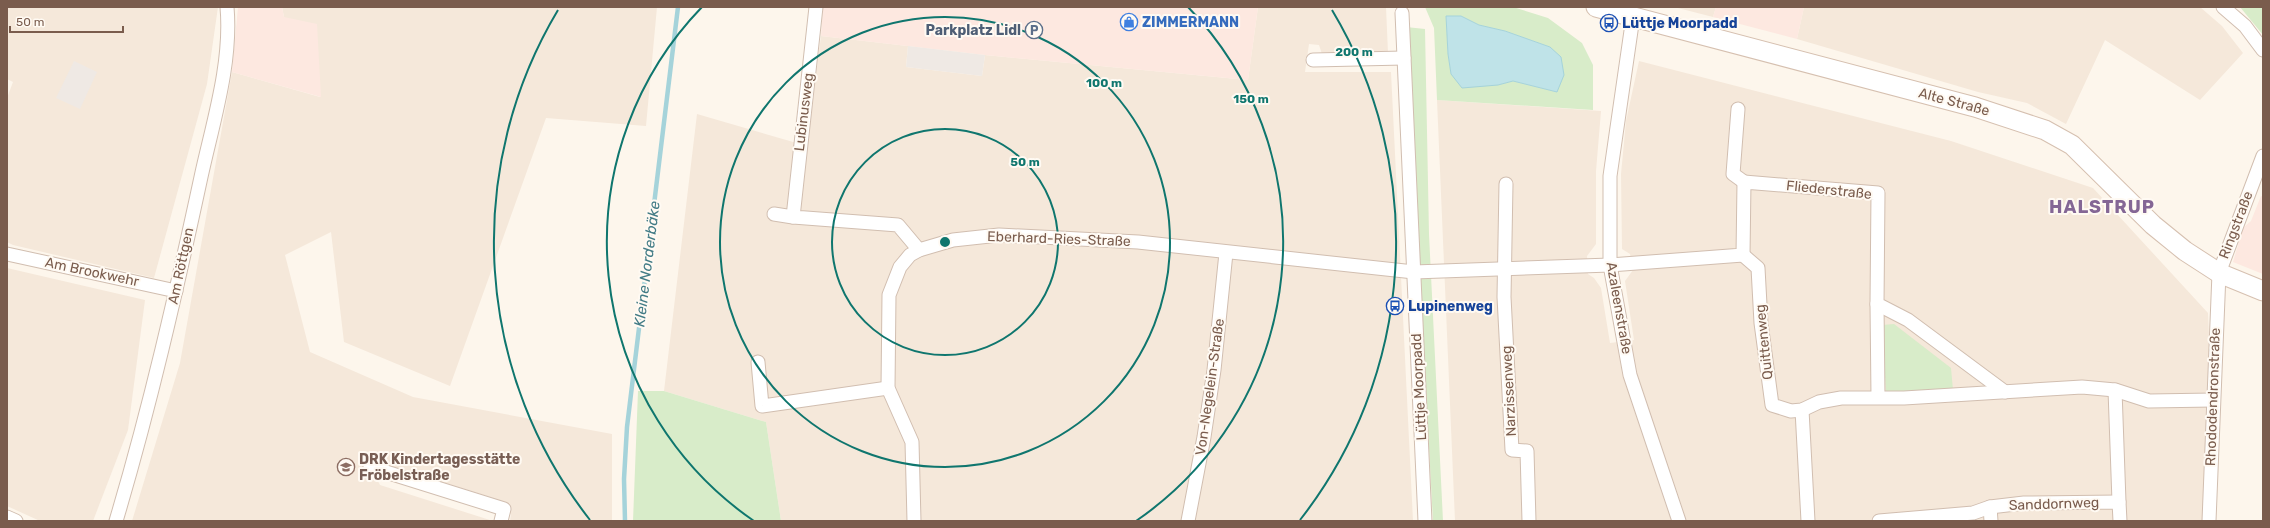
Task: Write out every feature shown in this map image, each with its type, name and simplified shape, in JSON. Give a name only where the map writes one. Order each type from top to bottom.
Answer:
[{"type":"street","name":"Am Röttgen","points":[[116,521],[144,428],[224,72],[227,7]]},
{"type":"street","name":"Lubinusweg","points":[[793,217],[816,7]]},
{"type":"street","name":"Alte Straße","points":[[1596,7],[1975,107],[2057,135],[2081,153],[2167,238],[2219,273],[2263,291]]},
{"type":"street","points":[[2223,7],[2245,26],[2263,50]]},
{"type":"street","name":"Lüttje Moorpadd","points":[[1402,14],[1425,521]]},
{"type":"street","name":"Azaleenstraße","points":[[1633,16],[1610,176],[1610,265],[1630,375],[1679,521]]},
{"type":"street","points":[[1313,60],[1404,58]]},
{"type":"street","points":[[1414,272],[1610,265],[1743,255],[1744,182],[1733,174],[1738,109]]},
{"type":"street","name":"Ringstraße","points":[[2219,273],[2263,156]]},
{"type":"street","name":"Fliederstraße","points":[[1744,182],[1878,193],[1878,397]]},
{"type":"street","points":[[1505,269],[1506,184]]},
{"type":"street","points":[[774,214],[898,226],[919,250]]},
{"type":"street","name":"Eberhard-Ries-Straße","points":[[914,521],[912,442],[888,388],[890,295],[900,267],[910,255],[919,250],[953,240],[999,235],[1138,242],[1226,253],[1414,272]]},
{"type":"street","name":"Von-Negelein-Straße","points":[[1188,521],[1204,437],[1214,370],[1226,253]]},
{"type":"street","name":"Am Brookwehr","points":[[7,254],[176,291]]},
{"type":"street","name":"Quittenweg","points":[[1743,255],[1758,268],[1761,324],[1772,405],[1791,411],[1802,410],[1819,402],[1841,398],[1904,398],[2006,392]]},
{"type":"street","name":"Narzissenweg","points":[[1505,269],[1505,320],[1512,450],[1527,451],[1528,521]]},
{"type":"street","name":"Rhododendronstraße","points":[[2209,521],[2219,273]]},
{"type":"street","points":[[1877,304],[1908,320],[2006,392],[2082,386],[2115,390],[2149,401],[2213,400]]},
{"type":"street","points":[[758,362],[762,406],[888,388]]},
{"type":"street","name":"Sanddornweg","points":[[2115,390],[2120,521]]},
{"type":"street","points":[[1802,410],[1808,521]]},
{"type":"street","points":[[370,467],[504,510],[501,521]]},
{"type":"street","name":"Sanddornweg","points":[[1879,521],[1972,513],[1990,507],[2024,503],[2119,502]]},
{"type":"street","name":"Sanddornweg","points":[[1990,507],[1991,521]]},
{"type":"street","points":[[7,517],[16,521]]},
{"type":"shaded area","points":[[7,7],[218,7],[207,84],[154,278],[13,245],[7,242],[7,98],[13,82],[7,79]]},
{"type":"shaded area","points":[[238,7],[282,7],[284,17],[317,24],[321,97],[232,72]]},
{"type":"shaded area","points":[[282,7],[657,7],[646,126],[546,118],[450,386],[344,342],[331,232],[285,255],[310,352],[413,397],[612,434],[612,521],[510,521],[511,514],[493,498],[366,458],[380,485],[493,521],[132,521],[180,363],[232,72],[320,97],[284,17]]},
{"type":"shaded area","points":[[823,7],[1258,7],[1248,80],[985,55],[821,36]]},
{"type":"shaded area","points":[[1258,7],[1386,7],[1388,53],[1322,54],[1319,45],[1309,44],[1305,72],[1391,72],[1413,521],[781,521],[766,422],[664,391],[697,114],[807,146],[821,36],[908,46],[906,67],[982,76],[985,55],[1248,80]]},
{"type":"shaded area","points":[[1674,7],[1716,7],[1713,17]]},
{"type":"shaded area","points":[[1716,7],[1804,7],[1797,39],[1713,17]]},
{"type":"shaded area","points":[[1804,7],[2200,7],[2222,26],[2243,53],[2200,100],[2105,40],[2066,124],[2027,103],[1978,92],[1797,39]]},
{"type":"shaded area","points":[[908,46],[985,55],[982,76],[906,67]]},
{"type":"shaded area","points":[[74,61],[97,72],[80,109],[56,98]]},
{"type":"shaded area","points":[[1639,61],[1951,141],[2093,188],[2208,313],[2210,362],[2204,521],[1455,521],[1437,100],[1601,111],[1596,171],[1596,244],[1587,256],[1588,274],[1594,278],[1601,288],[1610,343],[1634,340],[1625,281],[1633,270],[1630,254],[1622,249],[1621,174],[1626,121]]},
{"type":"shaded area","points":[[2261,196],[2263,197],[2263,274],[2233,262],[2243,228],[2251,221]]},
{"type":"shaded area","points":[[7,268],[145,300],[128,430],[93,521],[40,521],[7,506]]},
{"type":"green space","points":[[1425,7],[1513,7],[1548,18],[1582,43],[1593,65],[1593,110],[1437,100],[1434,28]],"holes":[[[1446,16],[1461,16],[1479,25],[1505,31],[1550,47],[1557,92],[1513,81],[1498,85],[1483,85],[1451,74],[1448,54]]]},
{"type":"green space","points":[[2240,7],[2263,7],[2263,35]]},
{"type":"green space","points":[[1406,27],[1425,29],[1429,234],[1443,521],[1433,521]]},
{"type":"green space","points":[[1894,324],[1951,368],[1953,390],[1886,393],[1882,325]]},
{"type":"green space","points":[[638,391],[664,391],[766,422],[781,521],[633,521]]},
{"type":"water","points":[[1446,16],[1461,16],[1479,25],[1505,31],[1550,47],[1561,57],[1564,75],[1557,92],[1513,81],[1498,85],[1462,88],[1451,74],[1448,54]]},
{"type":"waterway","name":"Kleine Norderbäke","points":[[625,521],[624,479],[627,427],[678,7]]},
{"type":"place","name":"ZIMMERMANN","points":[[1129,22]]},
{"type":"place","name":"Lüttje Moorpadd","points":[[1609,23]]},
{"type":"place","name":"Parkplatz Lidl","points":[[1034,30]]},
{"type":"place","name":"Lupinenweg","points":[[1395,306]]},
{"type":"place","name":"DRK Kindertagesstätte Fröbelstraße","points":[[346,467]]},
{"type":"district","name":"HALSTRUP","points":[[2102,207]]}]
